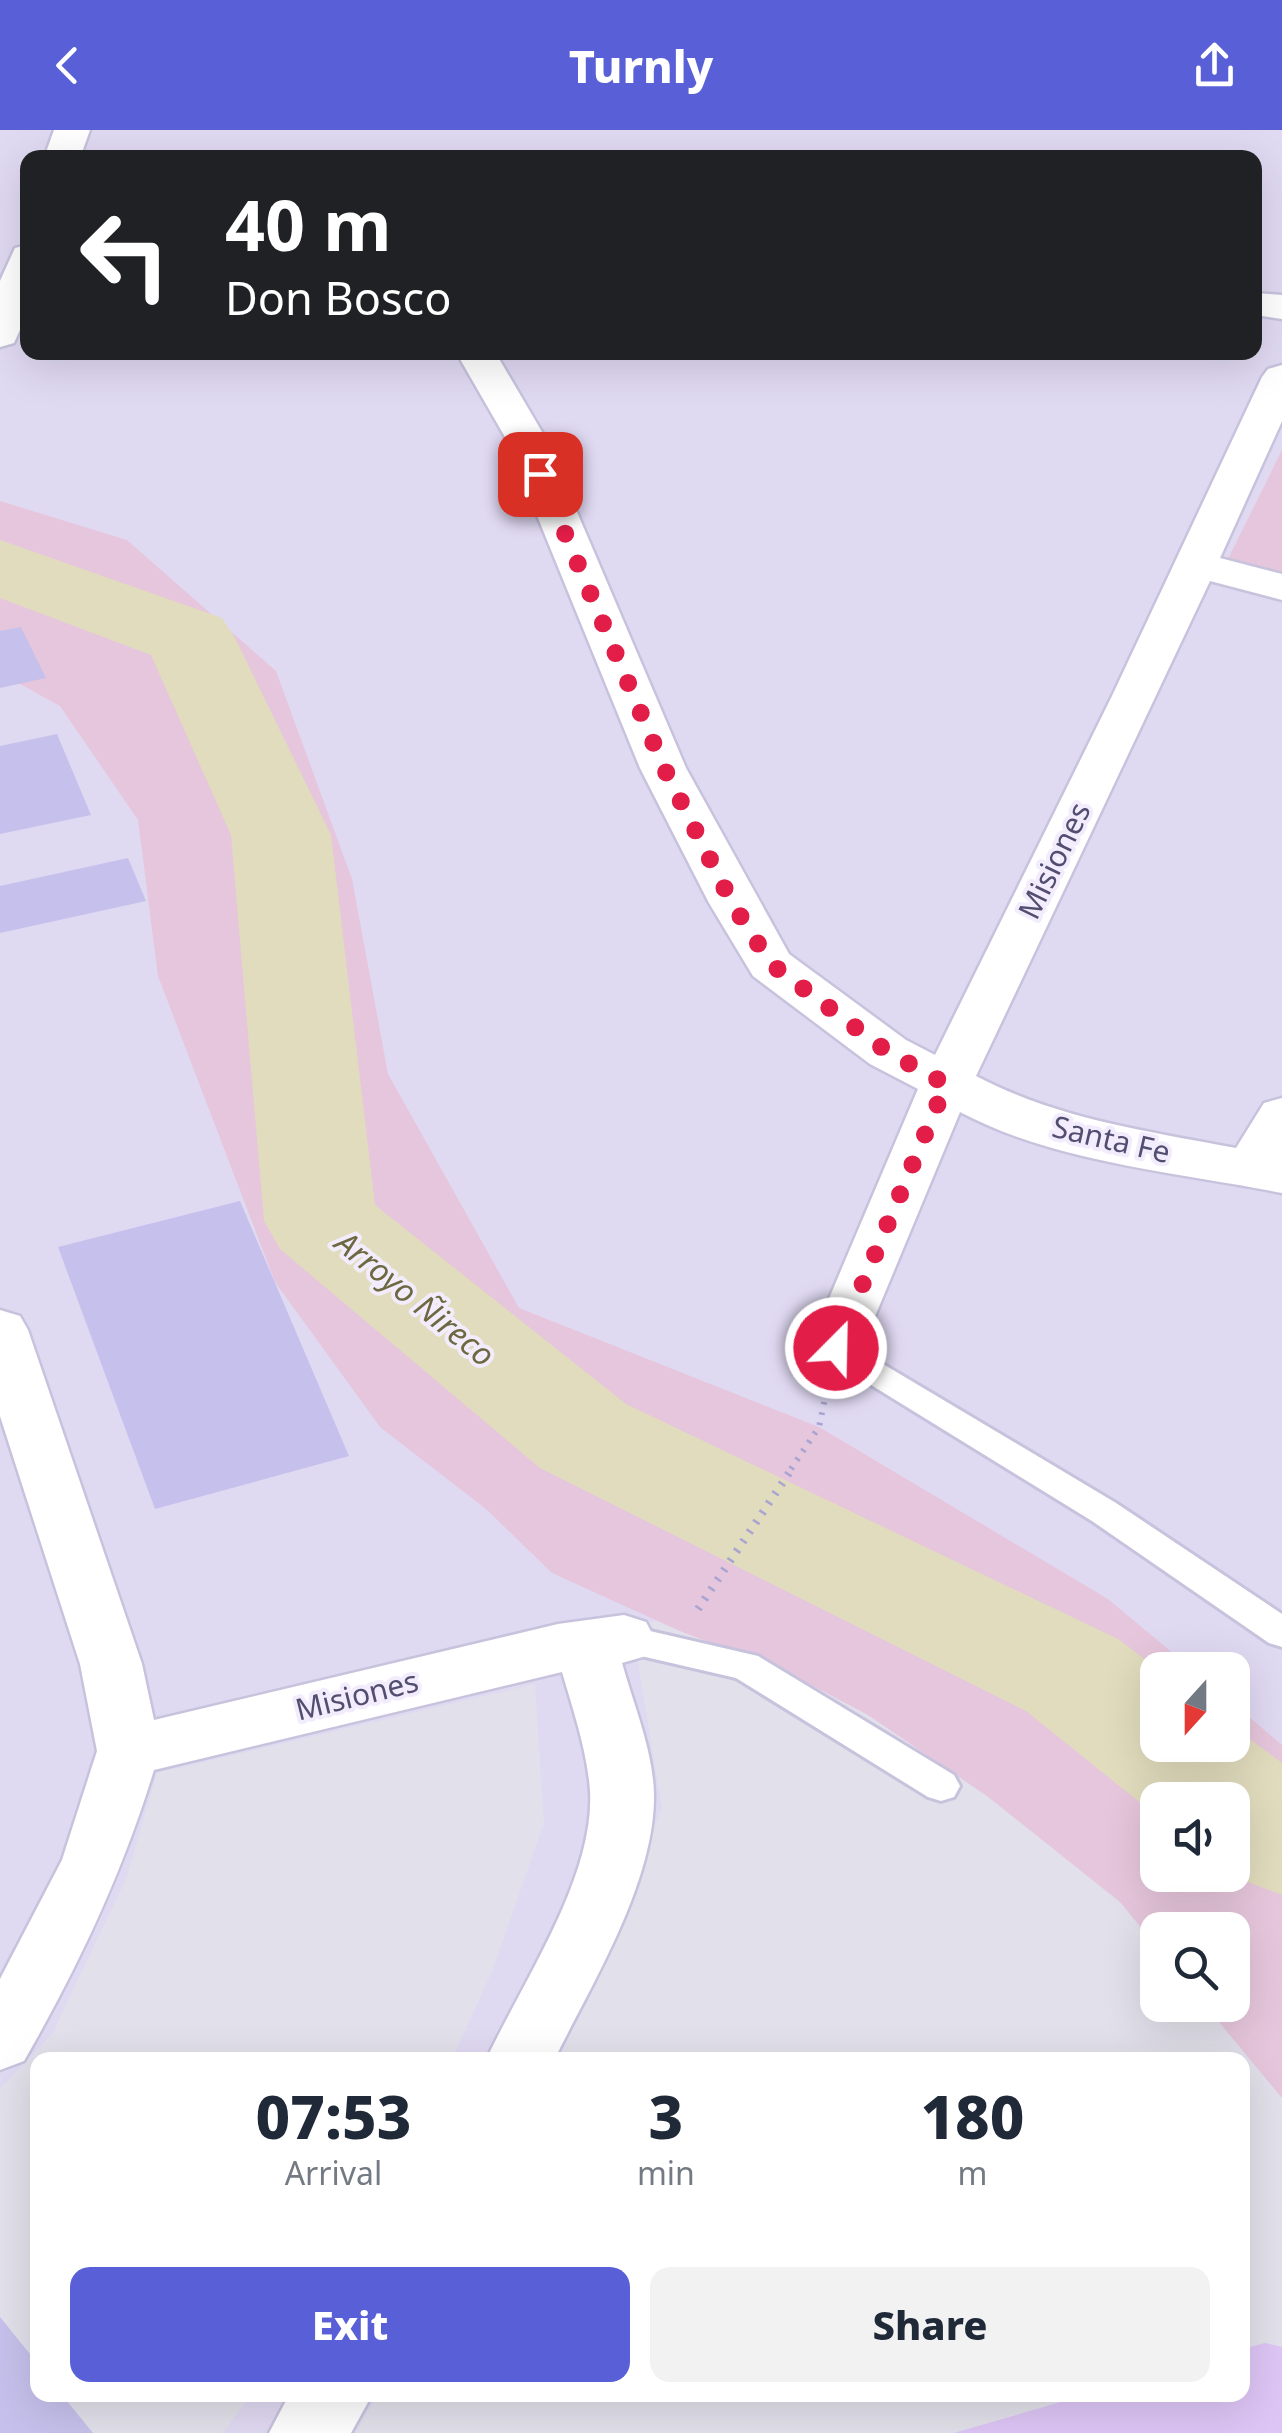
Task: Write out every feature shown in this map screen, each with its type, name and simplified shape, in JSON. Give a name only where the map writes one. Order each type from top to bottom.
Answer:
[{"type":"street","points":[[0,335],[20,279]]},
{"type":"street","name":"Santa Fe","points":[[480,360],[525,438],[664,768],[732,903],[771,964],[888,1052],[1004,1113],[1068,1133],[1266,1172]]},
{"type":"street","name":"Misiones","points":[[836,1348],[946,1084],[1282,377]]},
{"type":"street","points":[[1195,564],[1282,587]]},
{"type":"street","points":[[1266,1172],[1282,1115]]},
{"type":"street","points":[[0,1330],[111,1664],[129,1751],[94,1860],[42,1969],[0,2040]]},
{"type":"street","points":[[524,2052],[582,1932],[609,1862],[622,1796],[605,1642]]},
{"type":"street","name":"Misiones","points":[[129,1751],[605,1642]]},
{"type":"street","points":[[306,2433],[330,2402]]},
{"type":"lane","points":[[836,1348],[1104,1512],[1282,1633]]},
{"type":"lane","points":[[605,1642],[746,1666],[941,1786]]},
{"type":"path","points":[[692,1617],[819,1426]]},
{"type":"shaded area","points":[[0,130],[1282,130],[1282,2433],[0,2433]]},
{"type":"shaded area","points":[[1282,450],[1282,575],[1227,561]]},
{"type":"shaded area","points":[[0,501],[127,540],[276,671],[352,879],[388,1074],[519,1308],[819,1427],[1108,1599],[1171,1652],[1140,1652],[1140,1762],[1250,1762],[1250,1718],[1282,1745],[1282,2098],[1250,2059],[1250,2052],[1244,2052],[1219,2022],[1250,2022],[1250,1912],[1140,1912],[1140,1926],[1120,1902],[987,1796],[868,1715],[779,1668],[682,1632],[552,1573],[486,1509],[380,1427],[275,1282],[158,976],[138,820],[60,706],[0,673]]},
{"type":"shaded area","points":[[658,1621],[779,1668],[868,1715],[987,1796],[1120,1902],[1140,1926],[1140,2022],[1219,2022],[1244,2052],[562,2052],[662,1808],[632,1626]]},
{"type":"shaded area","points":[[535,1684],[544,1823],[493,1969],[456,2052],[35,2052],[52,2034],[126,1879],[157,1773]]},
{"type":"shaded area","points":[[30,2057],[30,2402],[246,2402],[223,2433],[0,2433],[0,2089]]},
{"type":"shaded area","points":[[1250,2059],[1282,2098],[1282,2347],[1265,2343],[1250,2347]]},
{"type":"shaded area","points":[[374,2402],[1061,2402],[954,2433],[355,2433]]},
{"type":"sand","points":[[1265,2343],[1282,2347],[1282,2433],[954,2433],[1061,2402],[1250,2402],[1250,2347]]},
{"type":"building","points":[[21,627],[46,678],[0,688],[0,631]]},
{"type":"building","points":[[57,734],[91,815],[0,834],[0,746]]},
{"type":"building","points":[[128,858],[146,901],[0,933],[0,886]]},
{"type":"building","points":[[240,1201],[349,1456],[155,1509],[58,1247]]},
{"type":"building","points":[[0,2317],[30,2354],[30,2402],[68,2402],[93,2433],[0,2433]]},
{"type":"waterway","name":"Arroyo Ñireco","points":[[0,567],[189,638],[281,835],[320,1221],[583,1436],[1072,1675],[1140,1728]]},
{"type":"waterway","name":"Arroyo Ñireco","points":[[1184,1762],[1282,1839]]},
{"type":"route","points":[[540,474],[664,768],[732,903],[771,964],[805,994],[888,1052],[946,1084],[836,1348]]}]
